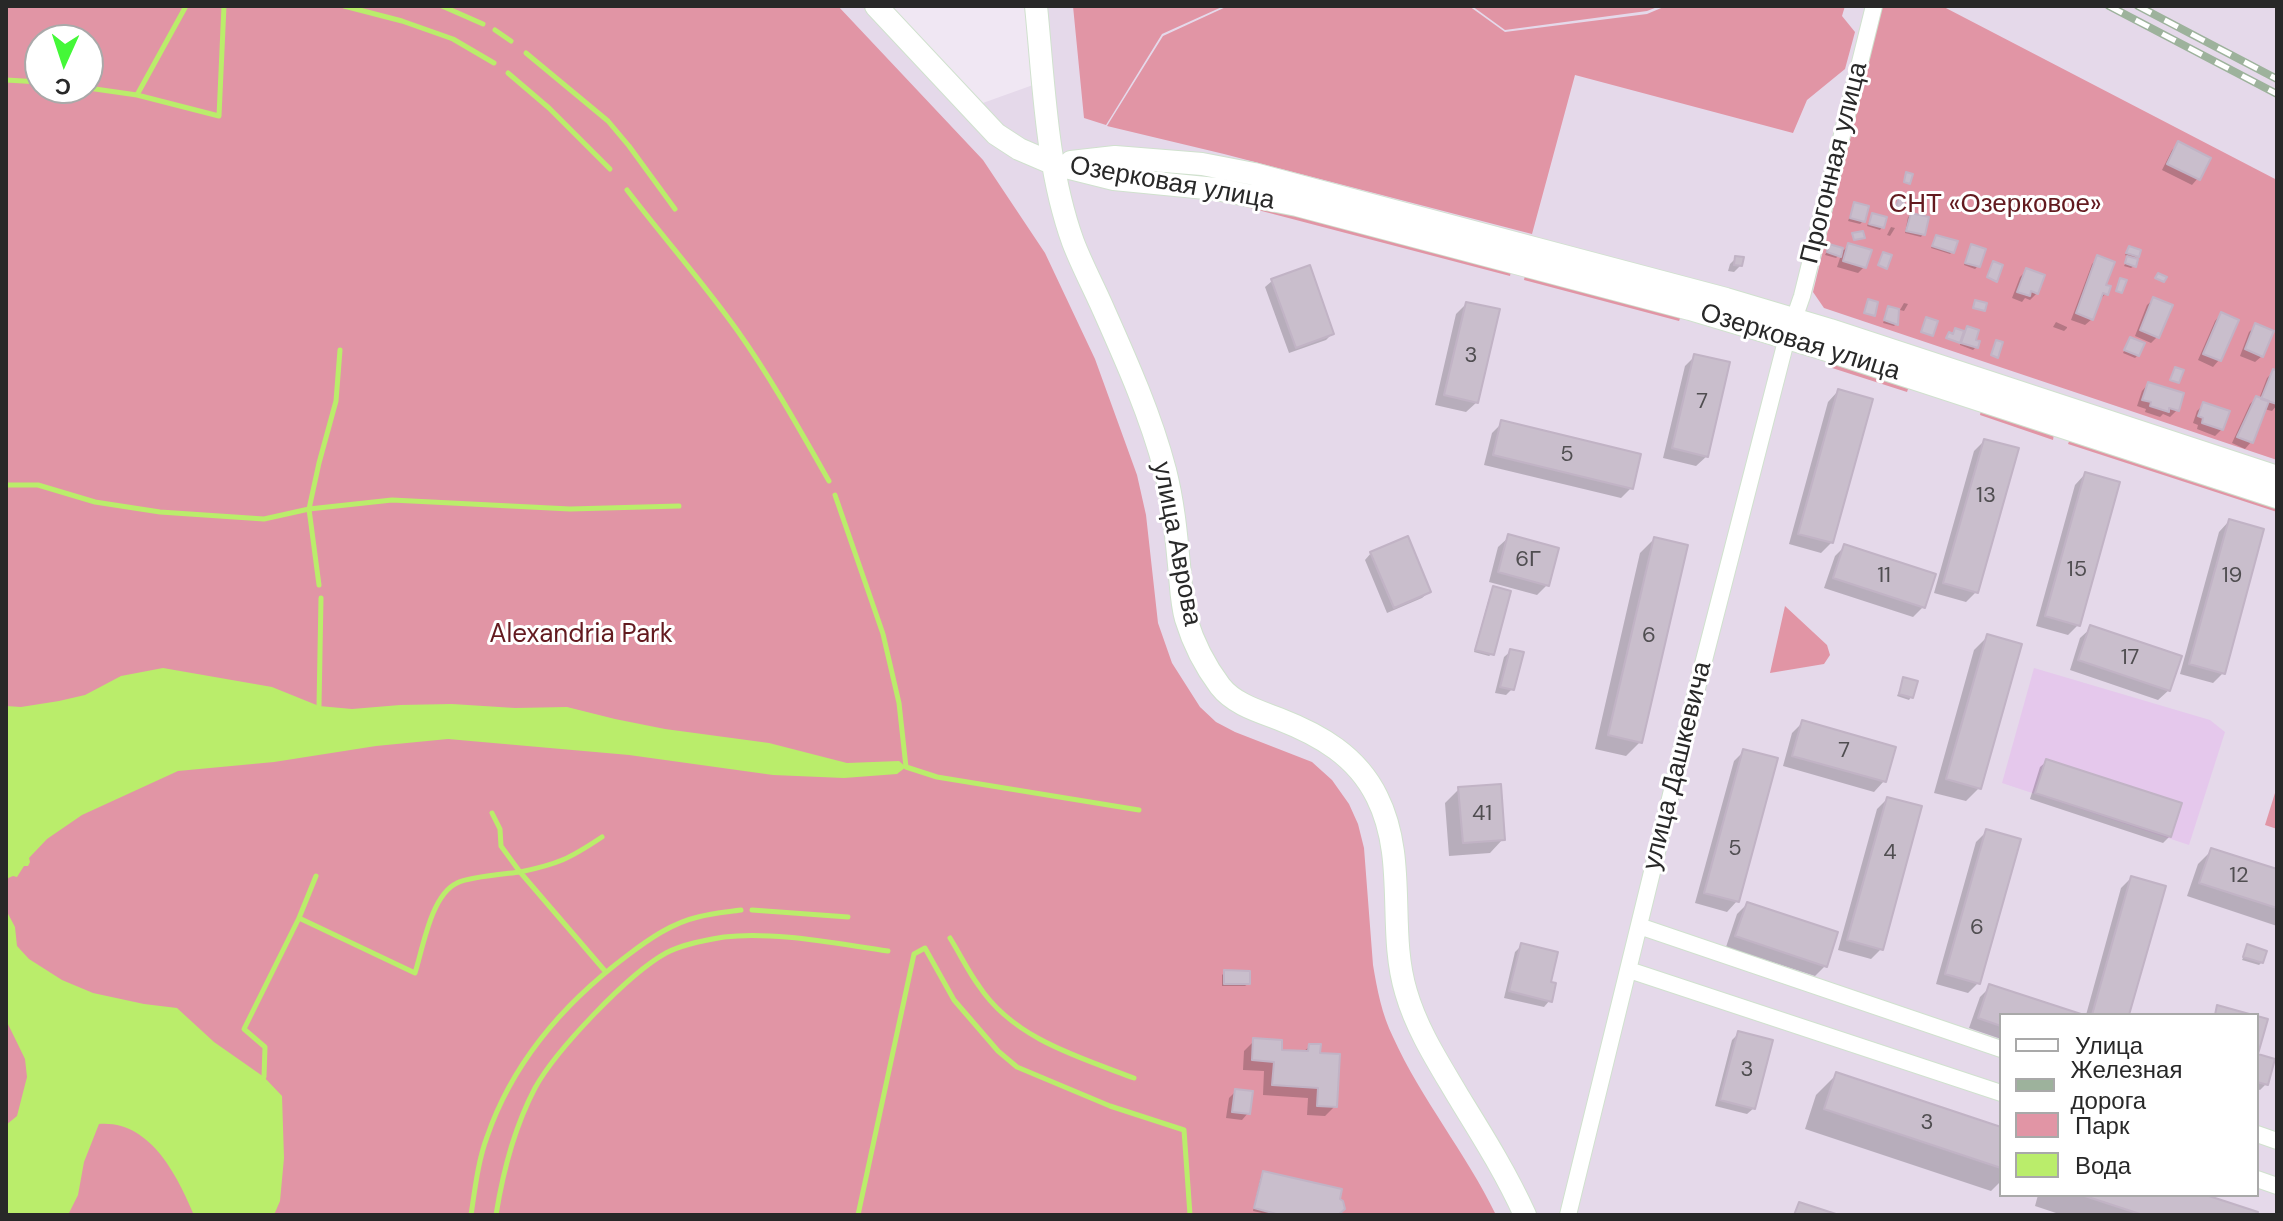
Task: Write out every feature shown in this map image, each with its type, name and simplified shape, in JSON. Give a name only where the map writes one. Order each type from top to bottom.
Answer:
[{"type":"street","points":[[876,6],[996,134],[1019,149],[1054,164]]},
{"type":"street","name":"улица Аврова","points":[[1036,6],[1054,164],[1062,207],[1074,244],[1121,350],[1165,468],[1174,511],[1185,617],[1199,651],[1221,687],[1236,701],[1327,741],[1349,758],[1377,796],[1392,845],[1399,960],[1411,1007],[1429,1047],[1503,1170],[1525,1215]]},
{"type":"street","name":"Прогонная улица","points":[[1790,329],[1802,296],[1874,6]]},
{"type":"street","name":"Озерковая улица","points":[[1054,164],[1115,157],[1227,168],[1697,291],[1790,329],[2277,497]]},
{"type":"street","name":"Озерковая улица","points":[[1790,329],[2277,477]]},
{"type":"street","name":"улица Дашкевича","points":[[1568,1215],[1701,672],[1790,329]]},
{"type":"street","points":[[1639,926],[1999,1048]]},
{"type":"street","points":[[1629,970],[1999,1092]]},
{"type":"shaded area","points":[[887,6],[1025,6],[1033,85],[980,104]]},
{"type":"shaded area","points":[[2034,668],[2210,720],[2225,732],[2189,845],[2002,783]]},
{"type":"green space","name":"Alexandria Park","points":[[6,6],[838,6],[983,160],[1045,253],[1095,359],[1137,475],[1146,515],[1158,623],[1172,663],[1200,707],[1216,722],[1235,732],[1312,762],[1332,780],[1349,804],[1364,848],[1373,965],[1386,1020],[1404,1060],[1496,1215],[6,1215]]},
{"type":"green space","points":[[1073,6],[1224,6],[1162,34],[1106,125],[1084,118]]},
{"type":"green space","points":[[1228,6],[1469,6],[1505,32],[1647,14],[1666,6],[1845,6],[1842,16],[1855,32],[1845,69],[1807,100],[1793,133],[1575,75],[1532,234],[1107,126],[1163,36]]},
{"type":"green space","points":[[1472,6],[1660,6],[1647,11],[1505,30]]},
{"type":"green space","name":"СНТ «Озерковое»","points":[[1882,6],[1942,6],[2277,180],[2277,460],[1824,308],[1813,292]]},
{"type":"green space","points":[[1214,192],[1511,271],[1510,276],[1212,198]]},
{"type":"green space","points":[[1525,275],[1681,316],[1679,321],[1524,280]]},
{"type":"green space","points":[[1831,361],[1909,386],[1907,392],[1829,367]]},
{"type":"green space","points":[[1981,410],[2054,434],[2053,440],[1980,415]]},
{"type":"green space","points":[[2070,439],[2277,506],[2277,512],[2068,444]]},
{"type":"green space","points":[[1785,606],[1827,645],[1830,655],[1824,664],[1770,673]]},
{"type":"green space","points":[[2277,793],[2277,829],[2265,825]]},
{"type":"water","points":[[163,668],[272,687],[319,706],[352,709],[452,704],[567,707],[665,729],[769,743],[847,763],[899,761],[906,767],[897,774],[844,778],[773,775],[629,755],[448,739],[376,746],[274,762],[178,771],[82,815],[47,839],[17,877],[6,879],[6,706],[21,707],[85,695],[121,676]]},
{"type":"water","points":[[6,910],[15,927],[17,946],[29,959],[62,980],[93,993],[177,1008],[214,1042],[264,1077],[282,1096],[284,1158],[280,1201],[274,1215],[194,1215],[170,1168],[147,1140],[117,1125],[99,1124],[84,1162],[78,1195],[68,1215],[6,1215],[6,1125],[17,1116],[27,1077],[25,1059],[6,1020]]},
{"type":"building","points":[[2178,141],[2211,158],[2200,180],[2167,164]]},
{"type":"building","points":[[1906,172],[1913,174],[1910,184],[1904,182]]},
{"type":"building","points":[[1899,197],[1905,199],[1902,209],[1896,207]]},
{"type":"building","points":[[1854,202],[1869,206],[1865,222],[1850,218]]},
{"type":"building","points":[[1872,213],[1887,217],[1884,228],[1869,224]]},
{"type":"building","points":[[1911,213],[1929,217],[1925,235],[1906,231]]},
{"type":"building","points":[[1863,231],[1865,238],[1854,240],[1852,233]]},
{"type":"building","points":[[1936,235],[1958,241],[1954,253],[1932,246]]},
{"type":"building","points":[[1848,243],[1872,250],[1866,268],[1843,261]]},
{"type":"building","points":[[1829,244],[1843,248],[1841,257],[1827,252]]},
{"type":"building","points":[[1971,244],[1986,249],[1980,267],[1965,263]]},
{"type":"building","points":[[2129,246],[2141,250],[2139,257],[2126,253]]},
{"type":"building","points":[[1883,252],[1892,255],[1887,269],[1878,265]]},
{"type":"building","points":[[2097,255],[2115,262],[2106,285],[2111,286],[2108,295],[2103,293],[2093,320],[2076,313]]},
{"type":"building","points":[[1735,256],[1744,257],[1742,266],[1734,265]]},
{"type":"building","points":[[2127,256],[2138,259],[2136,267],[2125,263]]},
{"type":"building","points":[[1993,261],[2003,265],[1997,282],[1987,277]]},
{"type":"building","points":[[1310,265],[1334,334],[1296,348],[1271,279]]},
{"type":"building","points":[[2026,268],[2045,275],[2038,294],[2031,291],[2030,296],[2017,292]]},
{"type":"building","points":[[2158,273],[2167,277],[2164,282],[2155,278]]},
{"type":"building","points":[[2120,278],[2127,280],[2122,293],[2116,291]]},
{"type":"building","points":[[2153,297],[2173,305],[2159,338],[2140,330]]},
{"type":"building","points":[[1868,299],[1878,302],[1875,316],[1864,313]]},
{"type":"building","points":[[1975,300],[1987,303],[1985,311],[1973,308]]},
{"type":"building","points":[[1466,302],[1500,309],[1478,403],[1444,395]]},
{"type":"building","points":[[1888,306],[1899,309],[1898,325],[1884,320]]},
{"type":"building","points":[[2221,312],[2239,320],[2221,361],[2203,354]]},
{"type":"building","points":[[1926,317],[1938,321],[1933,336],[1921,332]]},
{"type":"building","points":[[2255,323],[2274,331],[2263,357],[2245,349]]},
{"type":"building","points":[[1967,326],[1979,330],[1976,340],[1980,341],[1978,348],[1961,343]]},
{"type":"building","points":[[1955,328],[1964,331],[1960,343],[1946,338],[1949,332],[1953,334]]},
{"type":"building","points":[[2130,337],[2145,343],[2139,356],[2124,350]]},
{"type":"building","points":[[1996,340],[2003,342],[1998,358],[1991,355]]},
{"type":"building","points":[[1694,354],[1730,362],[1708,457],[1672,448]]},
{"type":"building","points":[[2175,367],[2184,370],[2179,383],[2170,380]]},
{"type":"building","points":[[2273,369],[2277,371],[2277,404],[2261,399]]},
{"type":"building","points":[[2148,382],[2184,393],[2179,411],[2169,408],[2169,412],[2142,400]]},
{"type":"building","points":[[1838,389],[1873,399],[1833,543],[1798,534]]},
{"type":"building","points":[[2256,396],[2269,401],[2253,443],[2237,437]]},
{"type":"building","points":[[2203,402],[2230,411],[2223,430],[2202,423],[2203,418],[2198,416]]},
{"type":"building","points":[[1501,420],[1641,454],[1633,489],[1493,455]]},
{"type":"building","points":[[1984,439],[2019,448],[1978,593],[1943,583]]},
{"type":"building","points":[[2085,472],[2120,482],[2080,626],[2045,616]]},
{"type":"building","points":[[2229,519],[2264,529],[2225,674],[2189,664]]},
{"type":"building","points":[[1508,534],[1559,548],[1549,586],[1498,572]]},
{"type":"building","points":[[1408,536],[1431,592],[1394,608],[1370,552]]},
{"type":"building","points":[[1654,537],[1688,545],[1642,743],[1608,735]]},
{"type":"building","points":[[1844,544],[1936,574],[1925,608],[1833,578]]},
{"type":"building","points":[[1493,586],[1511,591],[1494,655],[1475,650]]},
{"type":"building","points":[[2090,625],[2182,656],[2170,691],[2078,660]]},
{"type":"building","points":[[1987,634],[2022,644],[1981,789],[1946,779]]},
{"type":"building","points":[[1510,649],[1524,652],[1514,690],[1500,687]]},
{"type":"building","points":[[1903,677],[1918,681],[1913,698],[1899,694]]},
{"type":"building","points":[[1802,720],[1896,747],[1886,782],[1792,756]]},
{"type":"building","points":[[1743,749],[1778,758],[1739,902],[1704,893]]},
{"type":"building","points":[[2046,759],[2182,803],[2171,837],[2035,793]]},
{"type":"building","points":[[1501,784],[1505,840],[1463,843],[1458,787]]},
{"type":"building","points":[[1887,797],[1922,806],[1883,950],[1847,940]]},
{"type":"building","points":[[1986,829],[2021,839],[1980,984],[1945,974]]},
{"type":"building","points":[[2211,848],[2277,869],[2277,908],[2199,883]]},
{"type":"building","points":[[2131,876],[2166,886],[2130,1013],[2093,1013]]},
{"type":"building","points":[[1747,902],[1838,932],[1827,967],[1735,936]]},
{"type":"building","points":[[1521,943],[1558,952],[1551,982],[1556,983],[1552,1002],[1509,991]]},
{"type":"building","points":[[2247,944],[2267,951],[2263,963],[2243,957]]},
{"type":"building","points":[[1224,970],[1250,971],[1250,984],[1224,984]]},
{"type":"building","points":[[1989,984],[2078,1013],[1999,1013],[1999,1025],[1978,1018]]},
{"type":"building","points":[[2217,1005],[2246,1013],[2215,1013]]},
{"type":"building","points":[[2259,1017],[2268,1019],[2259,1050]]},
{"type":"building","points":[[1738,1031],[1773,1040],[1755,1109],[1720,1100]]},
{"type":"building","points":[[1253,1038],[1282,1040],[1282,1050],[1308,1051],[1309,1044],[1321,1044],[1320,1053],[1340,1054],[1337,1107],[1317,1106],[1318,1088],[1272,1085],[1274,1062],[1252,1060]]},
{"type":"building","points":[[2259,1054],[2275,1059],[2268,1085],[2259,1083]]},
{"type":"building","points":[[1836,1072],[1999,1126],[1999,1167],[1824,1109]]},
{"type":"building","points":[[1235,1089],[1253,1091],[1250,1114],[1232,1112]]},
{"type":"building","points":[[1263,1171],[1342,1189],[1340,1199],[1345,1209],[1338,1215],[1280,1215],[1254,1208]]},
{"type":"building","points":[[2088,1197],[2212,1197],[2258,1212],[2257,1215],[2143,1215]]},
{"type":"building","points":[[1799,1202],[1839,1215],[1794,1215]]},
{"type":"waterway","points":[[137,95],[186,6]]},
{"type":"waterway","points":[[104,90],[137,95],[219,116],[224,6]]},
{"type":"waterway","points":[[344,6],[402,21],[453,39],[494,63]]},
{"type":"waterway","points":[[442,6],[483,24]]},
{"type":"waterway","points":[[495,30],[511,41]]},
{"type":"waterway","points":[[526,53],[608,121],[675,209]]},
{"type":"waterway","points":[[508,73],[549,108],[610,169]]},
{"type":"waterway","points":[[6,80],[24,81]]},
{"type":"waterway","points":[[627,190],[737,330],[829,481]]},
{"type":"waterway","points":[[319,585],[309,509],[336,401],[340,350]]},
{"type":"waterway","points":[[6,485],[38,485],[95,502],[160,512],[264,519],[309,509],[392,500],[570,509],[679,506]]},
{"type":"waterway","points":[[835,495],[883,634],[899,703],[906,767],[937,777],[1139,810]]},
{"type":"waterway","points":[[319,706],[321,598]]},
{"type":"waterway","points":[[492,813],[500,829],[501,846],[520,872],[563,860],[602,837]]},
{"type":"waterway","points":[[264,1077],[265,1047],[244,1029],[299,918],[415,973],[434,910],[448,889],[469,879],[520,872],[605,971]]},
{"type":"waterway","points":[[299,918],[316,876]]},
{"type":"waterway","points":[[471,1215],[481,1156],[498,1109],[526,1058],[563,1013],[605,973],[661,932],[698,917],[741,910]]},
{"type":"waterway","points":[[752,910],[848,917]]},
{"type":"waterway","points":[[496,1215],[510,1150],[535,1088],[559,1054],[594,1014],[650,963],[687,945],[724,937],[806,939],[888,951]]},
{"type":"waterway","points":[[950,938],[979,986],[1010,1019],[1048,1044],[1134,1078]]},
{"type":"waterway","points":[[858,1215],[914,954],[925,948],[954,1000],[998,1051],[1017,1067],[1110,1106],[1184,1130],[1190,1215]]},
{"type":"railway","points":[[2109,6],[2277,94]]},
{"type":"railway","points":[[2138,6],[2277,79]]}]
